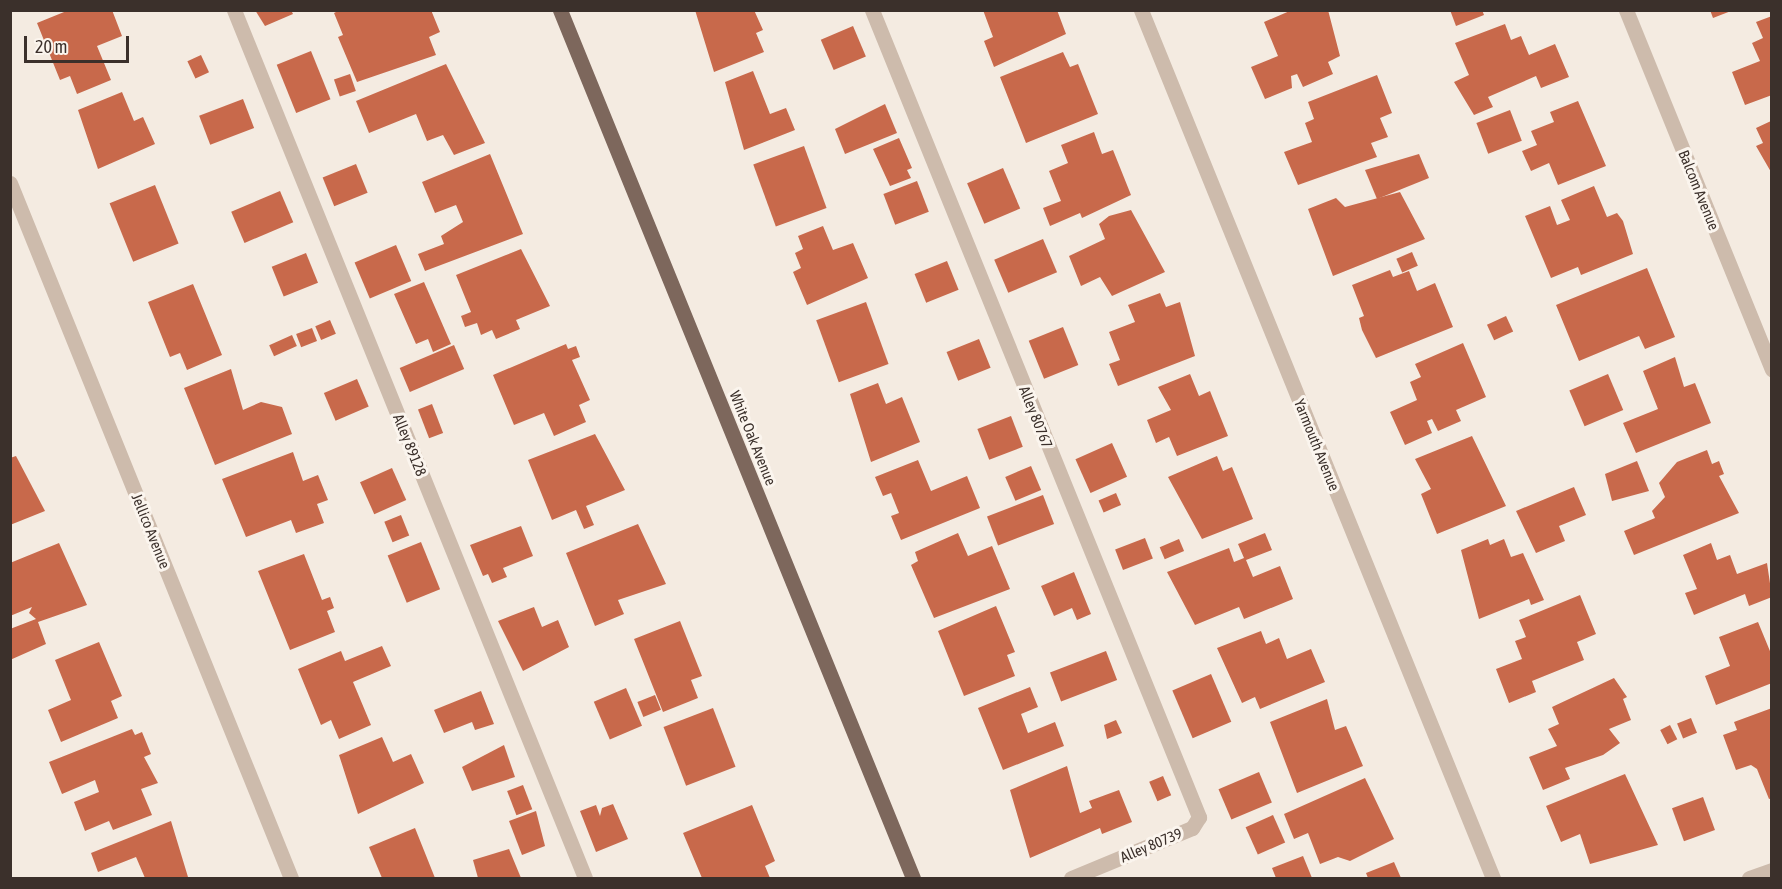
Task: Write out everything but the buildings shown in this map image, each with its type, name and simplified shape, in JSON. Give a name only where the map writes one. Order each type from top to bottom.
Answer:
[{"type":"main road","name":"White Oak Avenue","points":[[560,10],[913,879]]},
{"type":"street","name":"Alley 89128","points":[[234,10],[585,879]]},
{"type":"street","name":"Alley 80767","points":[[872,10],[1194,806],[1195,822]]},
{"type":"street","name":"Yarmouth Avenue","points":[[1141,10],[1493,879]]},
{"type":"street","name":"Balcom Avenue","points":[[1626,10],[1772,370]]},
{"type":"street","name":"Jellico Avenue","points":[[10,183],[291,879]]},
{"type":"street","name":"Alley 80739","points":[[1071,879],[1195,822]]},
{"type":"street","points":[[1749,879],[1772,870]]}]
